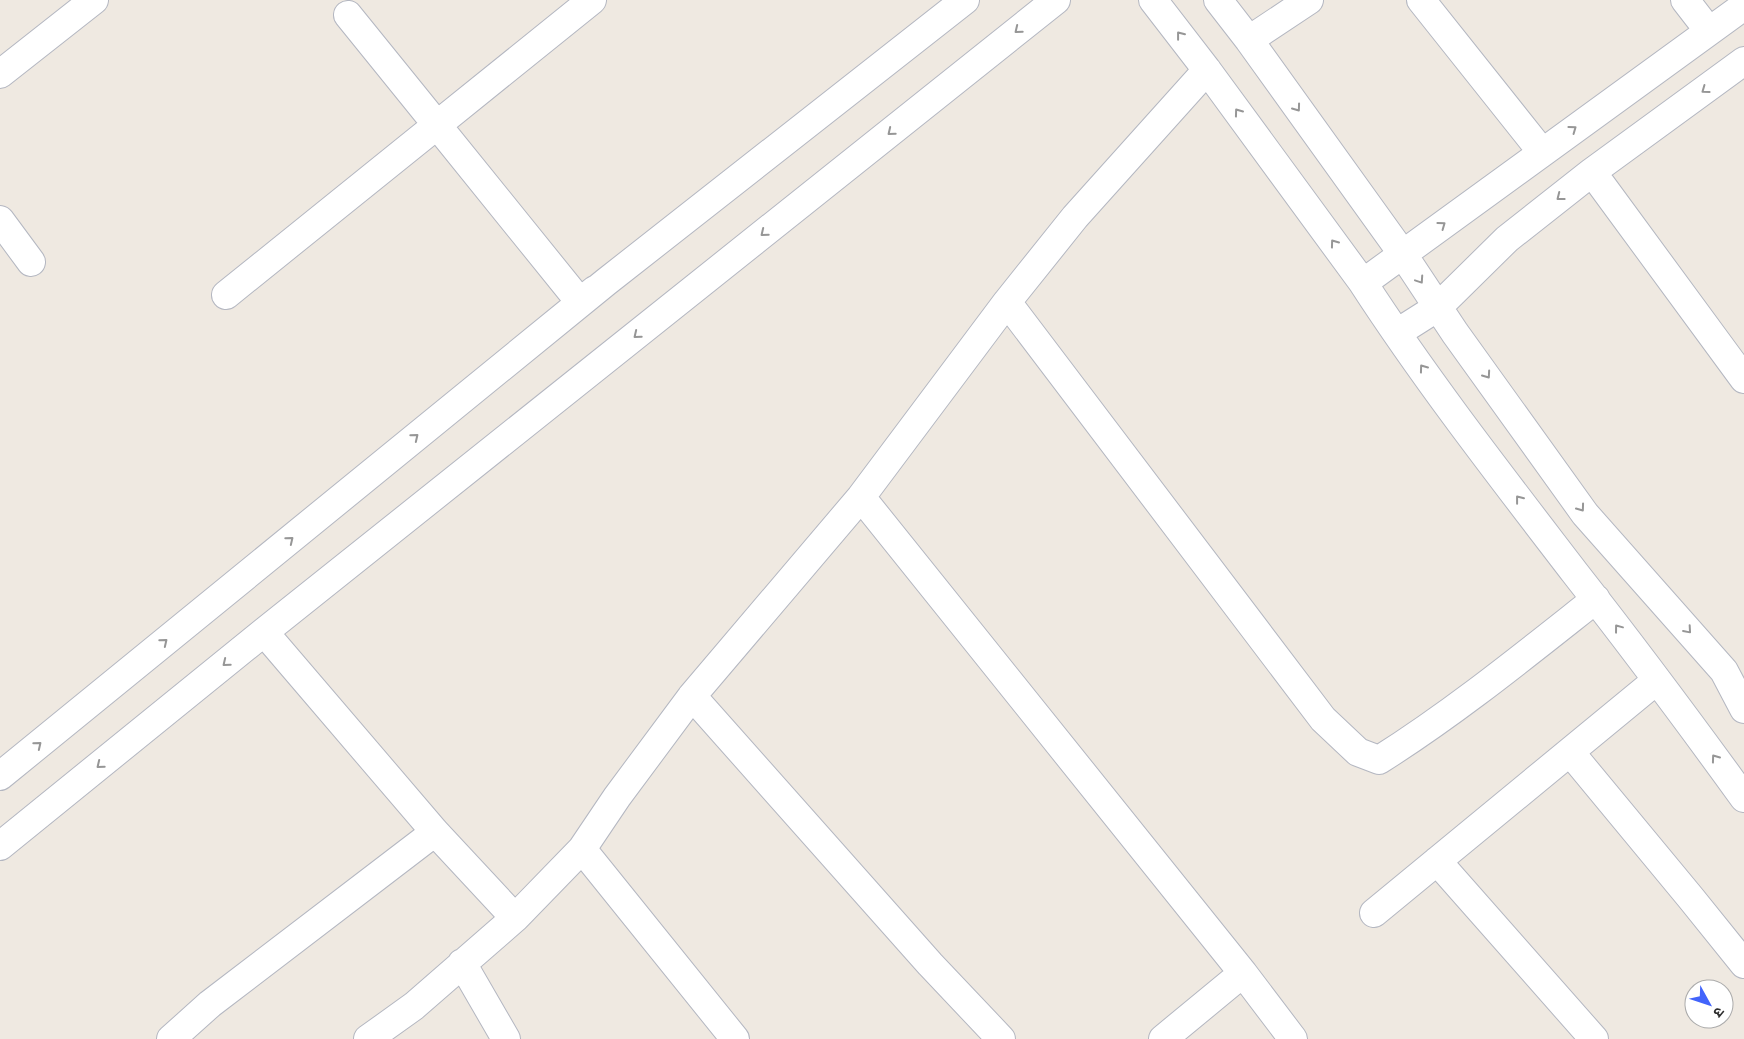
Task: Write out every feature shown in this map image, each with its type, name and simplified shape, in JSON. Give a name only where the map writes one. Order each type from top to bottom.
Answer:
[{"type":"street","points":[[0,74],[61,10],[94,0]]},
{"type":"street","points":[[226,295],[592,0]]},
{"type":"street","points":[[348,15],[580,302],[965,0]]},
{"type":"street","points":[[0,846],[264,632],[1056,0]]},
{"type":"street","points":[[1153,0],[1363,283],[1396,333],[1506,482],[1658,680],[1744,798]]},
{"type":"street","points":[[1218,0],[1249,40],[1402,253],[1438,307],[1585,514],[1734,665],[1744,709]]},
{"type":"street","points":[[1249,40],[1309,0]]},
{"type":"street","points":[[1422,0],[1542,152]]},
{"type":"street","points":[[1685,0],[1709,31]]},
{"type":"street","points":[[1363,283],[1744,6]]},
{"type":"street","points":[[1396,333],[1438,307],[1507,239],[1592,172],[1742,66]]},
{"type":"street","points":[[368,1039],[414,1006],[462,962],[515,918],[582,849],[617,797],[692,696],[861,497],[1007,302],[1075,217],[1206,70]]},
{"type":"street","points":[[1592,172],[1744,379]]},
{"type":"street","points":[[0,220],[31,262]]},
{"type":"street","points":[[0,776],[606,282]]},
{"type":"street","points":[[1007,302],[1322,719],[1358,752],[1379,760],[1412,739],[1464,702],[1596,599]]},
{"type":"street","points":[[861,497],[1243,973],[1293,1039]]},
{"type":"street","points":[[264,632],[435,832],[515,918]]},
{"type":"street","points":[[1374,912],[1658,680]]},
{"type":"street","points":[[692,696],[930,964],[1001,1039]]},
{"type":"street","points":[[1570,752],[1744,964]]},
{"type":"street","points":[[170,1039],[210,1004],[435,832]]},
{"type":"street","points":[[582,849],[735,1039]]},
{"type":"street","points":[[1437,861],[1594,1039]]},
{"type":"street","points":[[462,962],[506,1039]]},
{"type":"street","points":[[1163,1039],[1243,973]]}]
